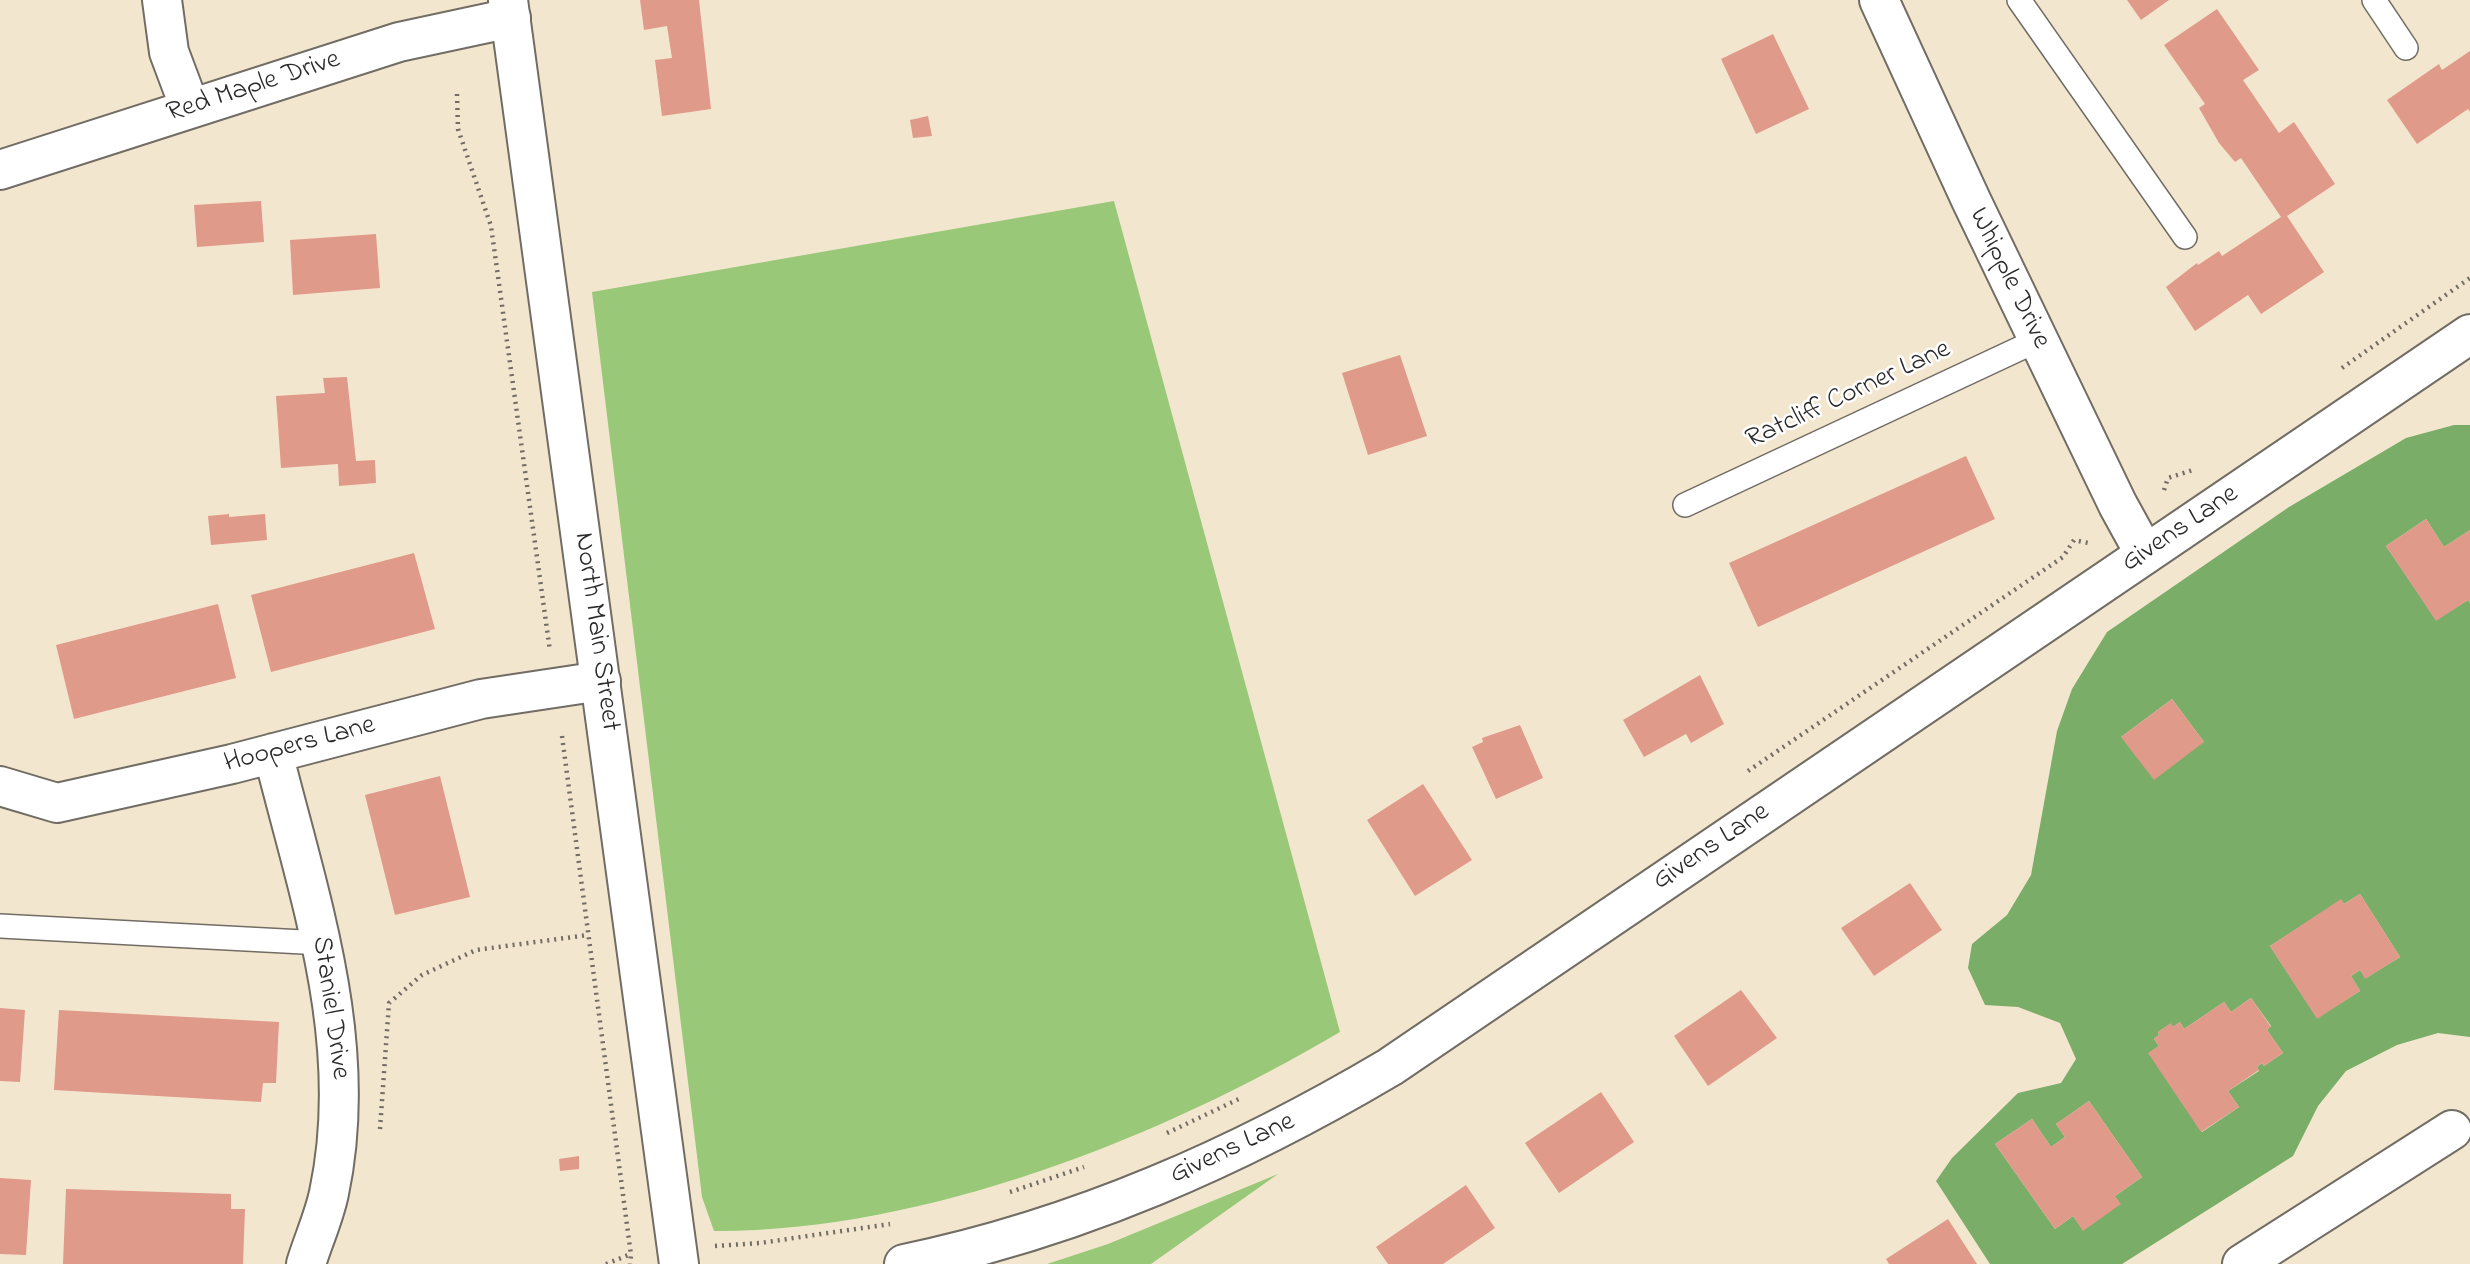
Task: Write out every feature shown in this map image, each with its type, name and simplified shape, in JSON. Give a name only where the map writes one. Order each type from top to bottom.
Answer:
[{"type":"street","points":[[162,0],[169,52],[190,108]]},
{"type":"street","name":"Whipple Drive","points":[[1879,0],[2038,340],[2145,554]]},
{"type":"street","name":"Red Maple Drive","points":[[0,170],[509,9]]},
{"type":"street","name":"North Main Street","points":[[509,9],[679,1264]]},
{"type":"street","name":"Givens Lane","points":[[904,1264],[977,1248],[1096,1210],[1226,1157],[1320,1109],[1390,1067],[2470,334]]},
{"type":"street","name":"Hoopers Lane","points":[[0,786],[57,803],[273,753],[481,699],[601,681]]},
{"type":"street","name":"Staniel Drive","points":[[273,753],[322,943],[333,1003],[341,1094],[329,1194],[306,1264]]},
{"type":"street","points":[[2242,1264],[2452,1130]]},
{"type":"lane","points":[[2019,0],[2185,237]]},
{"type":"lane","points":[[2374,0],[2406,48]]},
{"type":"lane","name":"Ratcliff Corner Lane","points":[[1685,505],[2038,340]]},
{"type":"lane","points":[[0,926],[322,943]]},
{"type":"path","points":[[457,94],[458,129],[491,226],[551,658]]},
{"type":"path","points":[[2334,374],[2470,278]]},
{"type":"path","points":[[2164,490],[2168,478],[2198,467]]},
{"type":"path","points":[[1742,776],[2063,557],[2074,540],[2088,543]]},
{"type":"path","points":[[562,736],[631,1255],[630,1264]]},
{"type":"path","points":[[380,1132],[389,1003],[422,975],[476,950],[588,935]]},
{"type":"path","points":[[1157,1138],[1253,1093]]},
{"type":"path","points":[[1007,1193],[1096,1163]]},
{"type":"path","points":[[715,1246],[760,1243],[895,1223]]},
{"type":"path","points":[[606,1264],[631,1255]]},
{"type":"green space","points":[[1114,201],[1340,1032],[1196,1108],[1119,1142],[1039,1172],[957,1196],[875,1215],[794,1227],[714,1231],[702,1197],[592,292]]},
{"type":"green space","points":[[2454,425],[2470,425],[2470,530],[2444,547],[2426,519],[2386,546],[2436,620],[2468,600],[2470,603],[2470,1037],[2438,1033],[2397,1045],[2346,1071],[2318,1106],[2293,1156],[2122,1264],[1990,1264],[1936,1181],[1952,1158],[2018,1093],[2061,1083],[2076,1059],[2060,1023],[2018,1007],[1985,1005],[1968,968],[1972,944],[2007,915],[2031,875],[2057,731],[2072,689],[2107,632],[2289,507],[2406,438]],"holes":[[[2172,699],[2204,742],[2121,737]],[[2360,894],[2400,957],[2366,978],[2360,970],[2351,976],[2360,991],[2317,1018],[2270,946],[2341,900],[2344,904]],[[2251,998],[2271,1026],[2267,1030],[2283,1053],[2264,1066],[2262,1063],[2257,1067],[2259,1071],[2228,1091],[2239,1107],[2202,1132],[2149,1053],[2159,1046],[2154,1039],[2159,1035],[2158,1032],[2170,1024],[2173,1027],[2180,1022],[2184,1029],[2224,1002],[2231,1012]],[[2089,1101],[2142,1177],[2115,1196],[2083,1230],[2073,1216],[2055,1229],[1995,1144],[2032,1119],[2051,1147],[2065,1137],[2056,1124]]]},
{"type":"green space","points":[[1278,1174],[1151,1264],[1047,1264],[1108,1244]]},
{"type":"building","points":[[640,0],[699,0],[711,109],[662,116],[655,60],[672,58],[667,26],[644,30]]},
{"type":"building","points":[[2127,0],[2169,0],[2141,20]]},
{"type":"building","points":[[2217,9],[2259,70],[2243,80],[2279,133],[2294,122],[2335,184],[2287,216],[2324,272],[2261,314],[2248,295],[2195,331],[2166,287],[2197,263],[2198,265],[2219,251],[2222,256],[2281,217],[2241,158],[2235,162],[2219,143],[2199,108],[2205,104],[2164,45]]},
{"type":"building","points":[[1773,34],[1809,109],[1756,134],[1721,59]]},
{"type":"building","points":[[2470,51],[2470,112],[2468,109],[2417,144],[2387,100],[2439,64],[2442,70]]},
{"type":"building","points":[[928,116],[932,136],[913,138],[910,120]]},
{"type":"building","points":[[261,201],[264,242],[197,247],[194,205]]},
{"type":"building","points":[[376,234],[380,288],[293,295],[290,240]]},
{"type":"building","points":[[1400,355],[1427,436],[1368,455],[1342,373]]},
{"type":"building","points":[[347,377],[356,461],[375,460],[376,483],[339,486],[338,464],[281,468],[276,396],[325,393],[323,378]]},
{"type":"building","points":[[1966,456],[1995,519],[1758,627],[1729,563]]},
{"type":"building","points":[[229,514],[229,517],[265,514],[267,540],[211,545],[208,516]]},
{"type":"building","points":[[2426,519],[2444,547],[2470,530],[2470,603],[2468,600],[2436,621],[2386,546]]},
{"type":"building","points":[[414,553],[435,629],[271,672],[251,595]]},
{"type":"building","points":[[218,604],[236,678],[74,719],[56,645]]},
{"type":"building","points":[[1700,675],[1724,724],[1691,743],[1686,734],[1644,757],[1623,720]]},
{"type":"building","points":[[2172,699],[2204,742],[2154,780],[2121,737]]},
{"type":"building","points":[[1520,725],[1543,778],[1496,799],[1472,747],[1483,742],[1482,738]]},
{"type":"building","points":[[440,776],[470,897],[395,915],[365,795]]},
{"type":"building","points":[[1423,784],[1472,860],[1415,896],[1367,820]]},
{"type":"building","points":[[1910,883],[1942,930],[1874,976],[1841,928]]},
{"type":"building","points":[[2360,894],[2400,957],[2365,979],[2360,970],[2351,976],[2360,991],[2317,1019],[2270,946],[2341,899],[2344,904]]},
{"type":"building","points":[[1741,990],[1777,1038],[1708,1086],[1674,1036]]},
{"type":"building","points":[[2251,998],[2271,1027],[2267,1030],[2283,1053],[2264,1066],[2262,1063],[2257,1067],[2259,1070],[2228,1091],[2239,1107],[2201,1132],[2148,1053],[2159,1046],[2154,1039],[2159,1035],[2158,1032],[2171,1023],[2173,1027],[2180,1022],[2184,1029],[2224,1002],[2231,1012]]},
{"type":"building","points":[[0,1008],[25,1010],[20,1082],[0,1081]]},
{"type":"building","points":[[59,1010],[279,1022],[276,1083],[263,1083],[261,1102],[54,1090]]},
{"type":"building","points":[[1601,1092],[1634,1142],[1559,1193],[1525,1143]]},
{"type":"building","points":[[2089,1101],[2142,1177],[2115,1196],[2121,1204],[2083,1231],[2073,1216],[2055,1229],[1995,1144],[2032,1119],[2051,1147],[2065,1137],[2056,1124]]},
{"type":"building","points":[[579,1156],[579,1169],[560,1171],[559,1159]]},
{"type":"building","points":[[0,1178],[31,1180],[26,1255],[0,1254]]},
{"type":"building","points":[[1466,1185],[1495,1228],[1443,1264],[1388,1264],[1376,1247]]},
{"type":"building","points":[[66,1189],[231,1194],[231,1209],[245,1209],[243,1264],[63,1264]]},
{"type":"building","points":[[1948,1219],[1977,1264],[1889,1264],[1886,1259]]}]
